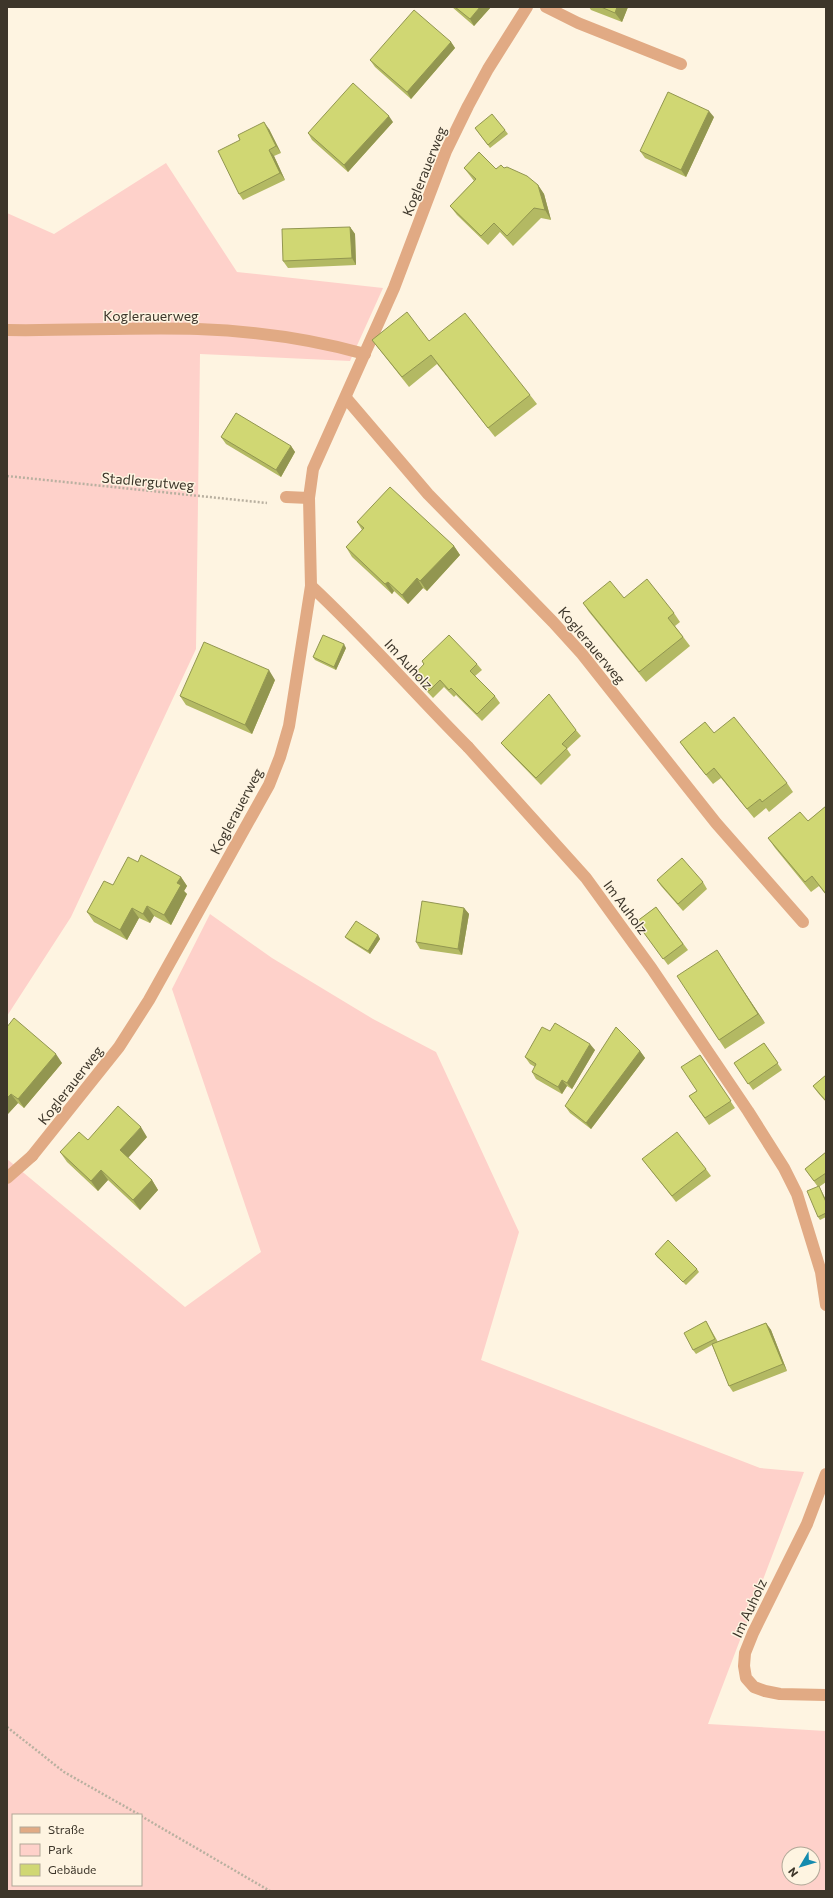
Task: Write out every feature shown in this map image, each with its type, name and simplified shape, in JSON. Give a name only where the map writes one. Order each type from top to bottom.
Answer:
[{"type":"street","name":"Koglerauerweg","points":[[7,1178],[32,1156],[119,1047],[149,1000],[268,785],[280,757],[289,726],[311,586],[309,498],[313,469],[394,288],[425,205],[459,125],[488,69],[527,7]]},
{"type":"street","points":[[546,7],[578,23],[681,64]]},
{"type":"street","name":"Koglerauerweg","points":[[7,330],[197,329],[246,332],[344,348],[365,354]]},
{"type":"street","name":"Koglerauerweg","points":[[346,398],[428,494],[553,622],[582,654],[716,823],[803,922]]},
{"type":"street","points":[[286,497],[309,498]]},
{"type":"street","name":"Im Auholz","points":[[311,586],[367,641],[404,682],[468,747],[586,878],[652,968],[748,1111],[784,1168],[797,1194],[821,1272],[826,1305]]},
{"type":"street","name":"Im Auholz","points":[[826,1475],[807,1524],[752,1633],[745,1653],[744,1666],[746,1678],[754,1687],[765,1691],[780,1694],[826,1695]]},
{"type":"path","name":"Stadlergutweg","points":[[7,476],[264,504],[286,497]]},
{"type":"path","points":[[7,1727],[64,1772],[139,1814]]},
{"type":"path","points":[[142,1816],[270,1891]]},
{"type":"green space","points":[[166,163],[237,272],[383,288],[350,361],[200,354],[196,649],[71,917],[7,1016],[7,213],[54,234]]},
{"type":"green space","points":[[210,914],[272,958],[373,1019],[436,1052],[519,1232],[481,1360],[760,1468],[804,1472],[708,1724],[826,1731],[826,1891],[7,1891],[7,1159],[185,1307],[261,1252],[172,989]]},
{"type":"building","points":[[455,7],[480,7],[470,19]]},
{"type":"building","points":[[601,7],[617,7],[615,13]]},
{"type":"building","points":[[414,10],[451,42],[407,92],[370,60]]},
{"type":"building","points":[[353,83],[389,116],[344,165],[308,133]]},
{"type":"building","points":[[668,92],[709,111],[681,170],[640,151]]},
{"type":"building","points":[[492,114],[505,130],[488,145],[475,128]]},
{"type":"building","points":[[264,122],[276,146],[269,150],[280,173],[239,194],[218,151],[240,140],[238,135]]},
{"type":"building","points":[[479,152],[496,169],[501,165],[504,168],[507,167],[527,176],[538,185],[545,210],[534,208],[507,236],[494,223],[481,236],[450,206],[476,179],[464,168]]},
{"type":"building","points":[[350,227],[352,258],[283,261],[282,229]]},
{"type":"building","points":[[407,312],[429,341],[465,313],[530,395],[488,428],[431,355],[402,377],[372,340]]},
{"type":"building","points":[[236,413],[291,446],[276,470],[221,437]]},
{"type":"building","points":[[390,487],[454,546],[420,581],[417,578],[402,595],[388,582],[385,584],[346,547],[364,528],[357,522]]},
{"type":"building","points":[[647,579],[674,613],[668,618],[683,637],[639,672],[583,603],[610,581],[624,598]]},
{"type":"building","points":[[323,635],[344,644],[334,667],[313,657]]},
{"type":"building","points":[[449,635],[477,664],[470,671],[495,696],[477,714],[451,688],[449,690],[440,680],[429,691],[413,676],[424,664],[422,661]]},
{"type":"building","points":[[204,642],[269,670],[245,725],[180,696]]},
{"type":"building","points":[[549,694],[576,730],[562,744],[567,748],[536,778],[501,743]]},
{"type":"building","points":[[734,717],[787,783],[762,802],[760,799],[747,809],[714,768],[706,775],[680,742],[705,722],[714,733]]},
{"type":"building","points":[[826,806],[826,894],[812,876],[805,882],[768,838],[800,812],[808,821]]},
{"type":"building","points":[[141,855],[181,877],[177,883],[181,885],[164,915],[147,906],[143,914],[132,908],[120,930],[87,912],[104,881],[113,885],[128,857],[138,862]]},
{"type":"building","points":[[682,858],[703,882],[678,904],[657,880]]},
{"type":"building","points":[[422,901],[464,908],[458,949],[416,942]]},
{"type":"building","points":[[656,907],[683,944],[663,959],[636,922]]},
{"type":"building","points":[[356,921],[378,935],[368,951],[345,937]]},
{"type":"building","points":[[717,950],[758,1014],[719,1040],[677,976]]},
{"type":"building","points":[[14,1018],[56,1054],[18,1099],[11,1094],[7,1098],[7,1027]]},
{"type":"building","points":[[555,1023],[590,1044],[567,1083],[562,1080],[558,1087],[532,1072],[536,1064],[525,1057],[542,1027],[550,1031]]},
{"type":"building","points":[[616,1027],[640,1051],[586,1123],[565,1106]]},
{"type":"building","points":[[764,1043],[778,1063],[748,1084],[734,1063]]},
{"type":"building","points":[[700,1055],[731,1101],[705,1118],[689,1096],[697,1091],[681,1067]]},
{"type":"building","points":[[826,1075],[826,1101],[813,1086]]},
{"type":"building","points":[[118,1106],[141,1127],[120,1150],[152,1180],[133,1200],[101,1170],[91,1181],[60,1152],[79,1132],[88,1140]]},
{"type":"building","points":[[677,1132],[706,1169],[672,1196],[642,1159]]},
{"type":"building","points":[[826,1152],[826,1173],[814,1181],[805,1169]]},
{"type":"building","points":[[819,1186],[826,1202],[826,1213],[818,1217],[807,1191]]},
{"type":"building","points":[[668,1240],[697,1269],[683,1282],[655,1254]]},
{"type":"building","points":[[706,1321],[715,1339],[693,1350],[684,1333]]},
{"type":"building","points":[[766,1323],[783,1364],[729,1386],[712,1344]]}]
